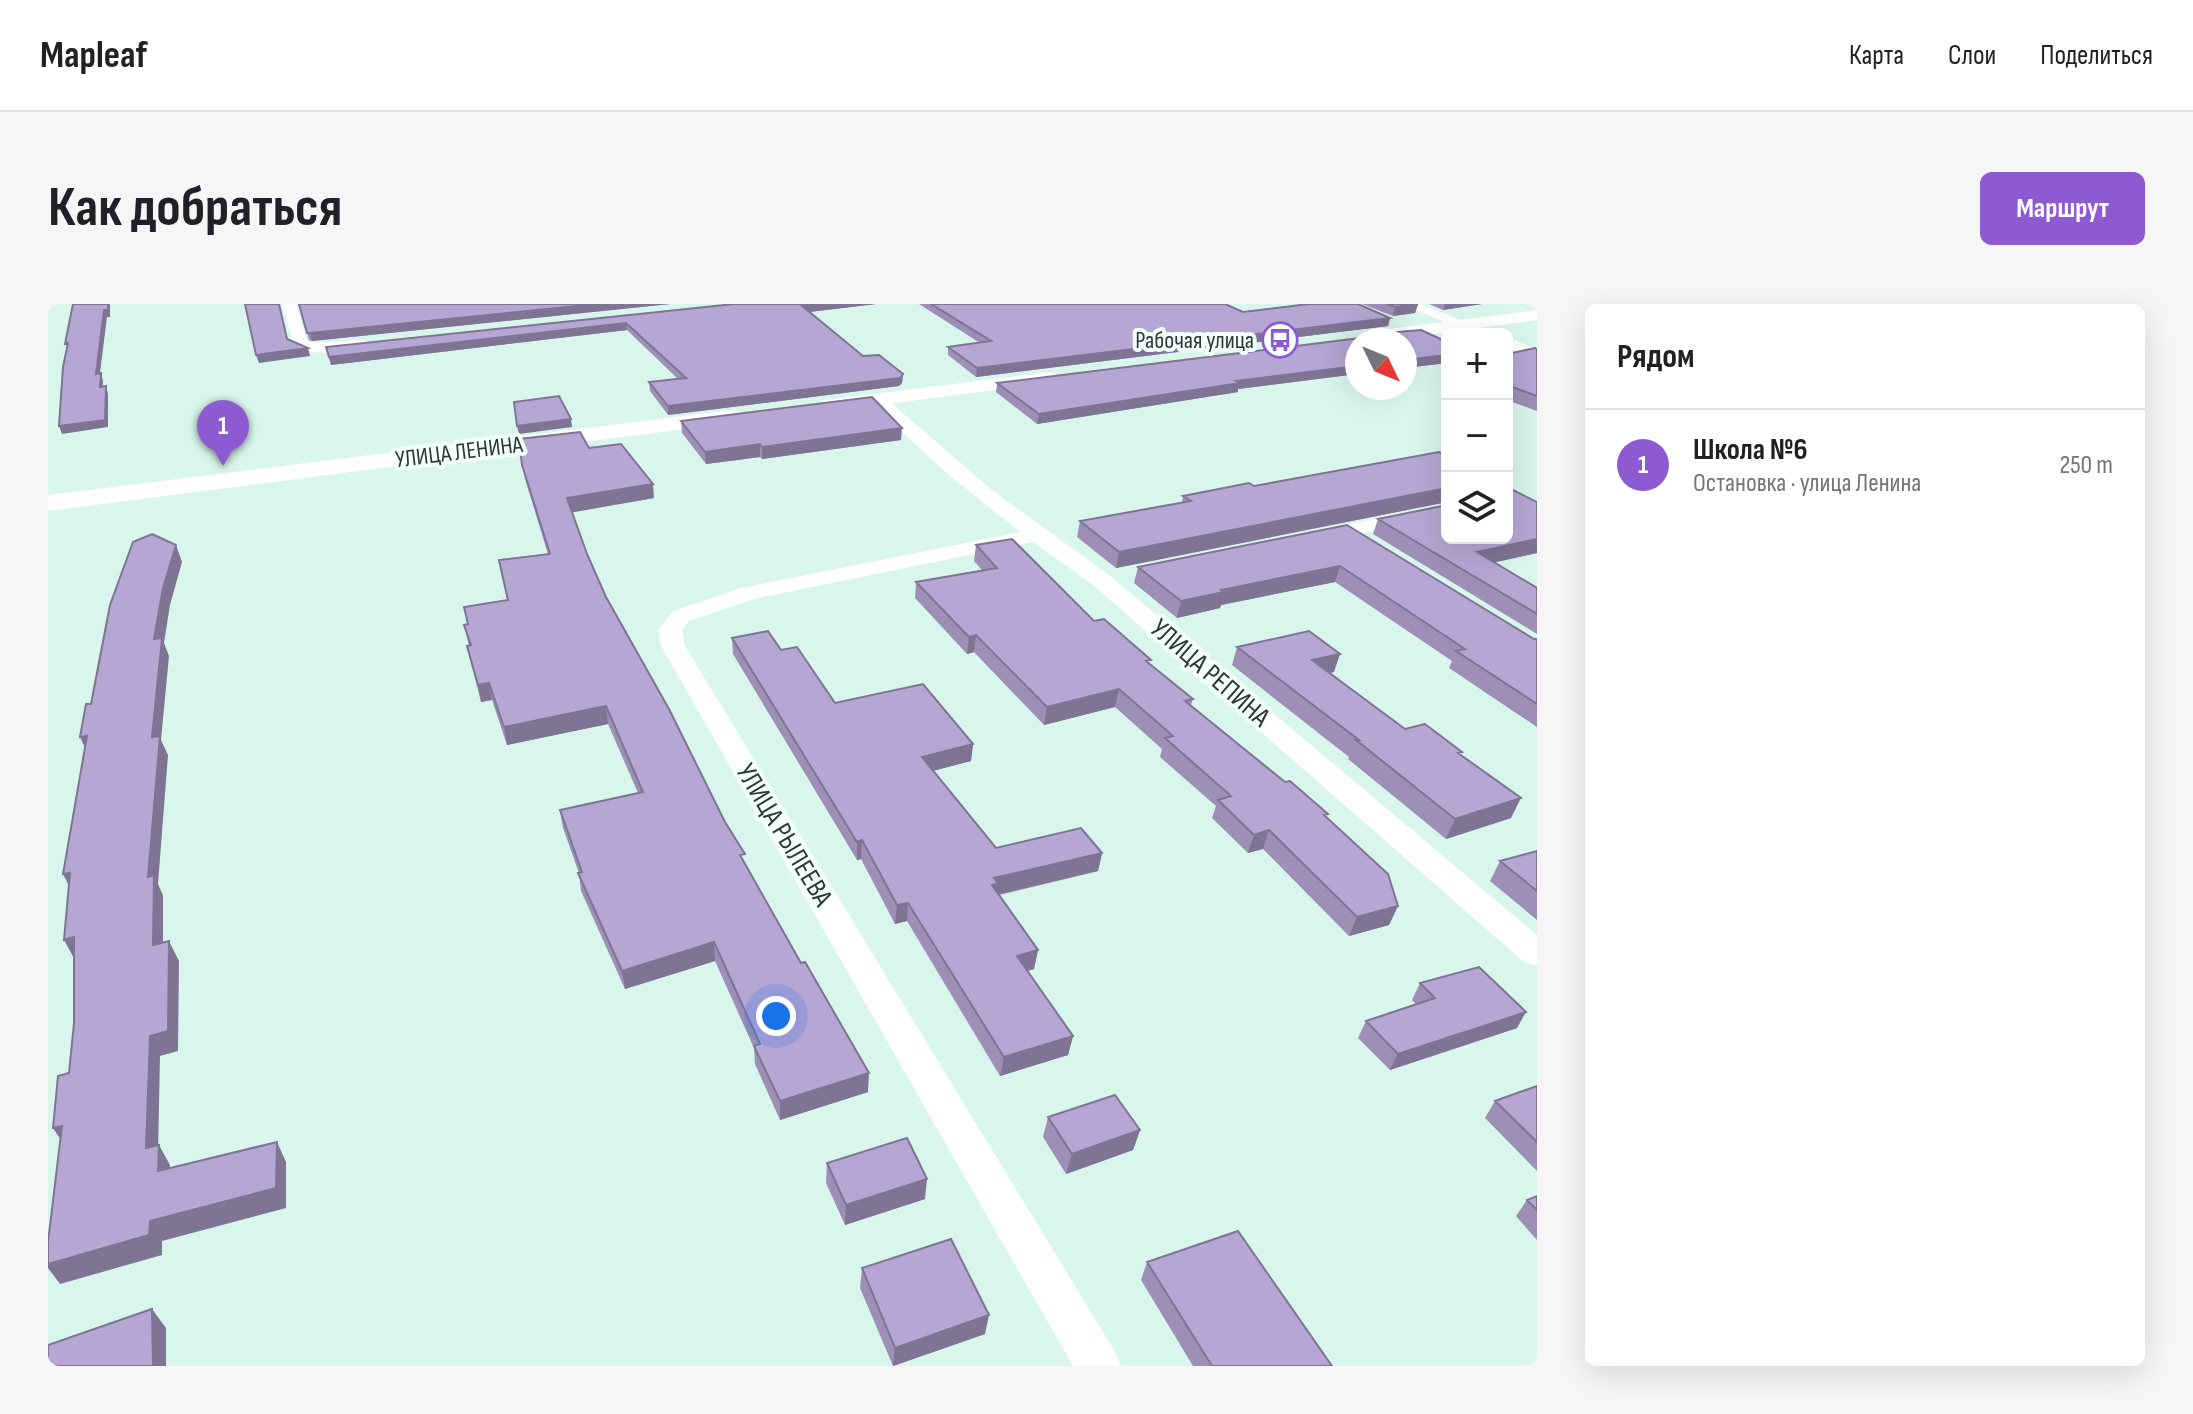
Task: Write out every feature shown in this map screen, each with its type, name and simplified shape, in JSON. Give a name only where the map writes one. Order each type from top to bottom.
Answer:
[{"type":"street","points":[[289,304],[300,346],[323,349],[385,342]]},
{"type":"street","points":[[1408,304],[1474,328]]},
{"type":"street","points":[[1487,328],[1537,315]]},
{"type":"street","points":[[1417,335],[1441,333]]},
{"type":"street","points":[[1513,345],[1537,355]]},
{"type":"street","points":[[799,409],[1077,374]]},
{"type":"street","name":"УЛИЦА РЕПИНА","points":[[876,399],[917,438],[1034,535],[1101,580],[1537,954]]},
{"type":"street","name":"УЛИЦА ЛЕНИНА","points":[[48,503],[752,415]]},
{"type":"street","points":[[1302,540],[1441,511]]},
{"type":"street","points":[[1348,531],[1375,548]]},
{"type":"street","name":"УЛИЦА РЫЛЕЕВА","points":[[1034,535],[749,593],[681,616],[670,630],[673,646],[1098,1366]]},
{"type":"street","points":[[1101,580],[1132,574]]},
{"type":"building","points":[[73,304],[108,304],[108,310],[104,310],[96,374],[101,373],[100,387],[106,386],[105,420],[59,426],[68,343],[65,344]]},
{"type":"building","points":[[245,304],[279,304],[287,339],[308,348],[256,355]]},
{"type":"building","points":[[299,304],[596,304],[307,333]]},
{"type":"building","points":[[734,304],[810,304],[801,305],[863,356],[879,355],[903,374],[900,378],[668,406],[649,382],[686,378],[626,323],[329,357],[326,347]]},
{"type":"building","points":[[931,304],[1225,304],[1243,312],[1309,304],[1358,304],[1390,318],[977,368],[948,347],[991,341]]},
{"type":"building","points":[[1387,304],[1418,304],[1395,307]]},
{"type":"building","points":[[1417,330],[1441,339],[1441,356],[1417,359]]},
{"type":"building","points":[[1345,340],[1345,367],[1236,381],[1240,383],[1039,414],[997,383]]},
{"type":"building","points":[[1537,349],[1537,396],[1513,387],[1513,353]]},
{"type":"building","points":[[559,396],[571,419],[517,426],[514,402]]},
{"type":"building","points":[[872,397],[902,428],[705,452],[681,421]]},
{"type":"building","points":[[580,432],[589,448],[621,444],[653,484],[567,498],[606,597],[745,854],[740,855],[801,963],[805,962],[869,1073],[780,1101],[754,1046],[760,1044],[714,942],[622,971],[578,873],[582,872],[560,810],[643,792],[606,706],[504,727],[489,683],[478,685],[467,646],[471,645],[464,625],[468,624],[464,607],[508,600],[499,560],[550,554],[522,465],[519,439]]},
{"type":"building","points":[[1441,453],[1441,489],[1119,552],[1080,521],[1191,501],[1183,496],[1249,483],[1254,486]]},
{"type":"building","points":[[1513,490],[1537,502],[1537,539],[1477,552],[1537,588],[1537,614],[1378,519],[1441,506],[1441,544],[1513,544]]},
{"type":"building","points":[[1347,525],[1537,639],[1537,704],[1456,651],[1465,649],[1340,566],[1181,601],[1138,567]]},
{"type":"building","points":[[152,534],[176,545],[163,588],[154,639],[162,638],[152,737],[160,736],[148,877],[154,875],[153,945],[169,941],[168,1031],[150,1036],[146,1148],[159,1145],[158,1171],[277,1142],[276,1188],[150,1221],[149,1235],[48,1264],[62,1126],[53,1128],[58,1076],[69,1073],[74,1023],[74,937],[64,940],[70,873],[63,874],[87,736],[80,737],[86,704],[91,704],[110,605],[133,542]]},
{"type":"building","points":[[1012,539],[1094,621],[1104,619],[1151,660],[1146,661],[1193,699],[1185,701],[1328,814],[1324,815],[1388,874],[1398,906],[1357,917],[1269,830],[1254,835],[1218,800],[1231,796],[1165,738],[1173,736],[1119,689],[1047,707],[976,635],[969,637],[916,582],[997,568],[976,545]]},
{"type":"building","points":[[768,631],[781,650],[797,647],[835,703],[923,684],[973,744],[922,757],[996,848],[1081,828],[1102,853],[994,878],[998,884],[992,885],[1038,950],[1017,956],[1073,1036],[1004,1057],[908,903],[897,905],[862,840],[857,842],[732,638]]},
{"type":"building","points":[[1309,631],[1340,654],[1312,660],[1405,729],[1425,724],[1462,752],[1458,753],[1521,798],[1455,819],[1356,740],[1359,740],[1237,647]]},
{"type":"building","points":[[1537,851],[1537,891],[1500,861]]},
{"type":"building","points":[[1479,967],[1526,1012],[1398,1054],[1366,1021],[1435,998],[1420,983]]},
{"type":"building","points":[[1537,1086],[1537,1142],[1495,1101]]},
{"type":"building","points":[[1115,1095],[1140,1130],[1072,1154],[1048,1117]]},
{"type":"building","points":[[907,1138],[927,1179],[846,1205],[827,1163]]},
{"type":"building","points":[[1537,1196],[1537,1210],[1527,1200]]},
{"type":"building","points":[[1238,1231],[1332,1366],[1212,1366],[1147,1262]]},
{"type":"building","points":[[951,1239],[989,1315],[895,1348],[862,1268]]},
{"type":"building","points":[[152,1309],[153,1366],[48,1366],[48,1345]]},
{"type":"place","name":"Рабочая улица","points":[[1280,340]]},
{"type":"place","name":"Школа №6","points":[[223,466]]}]
